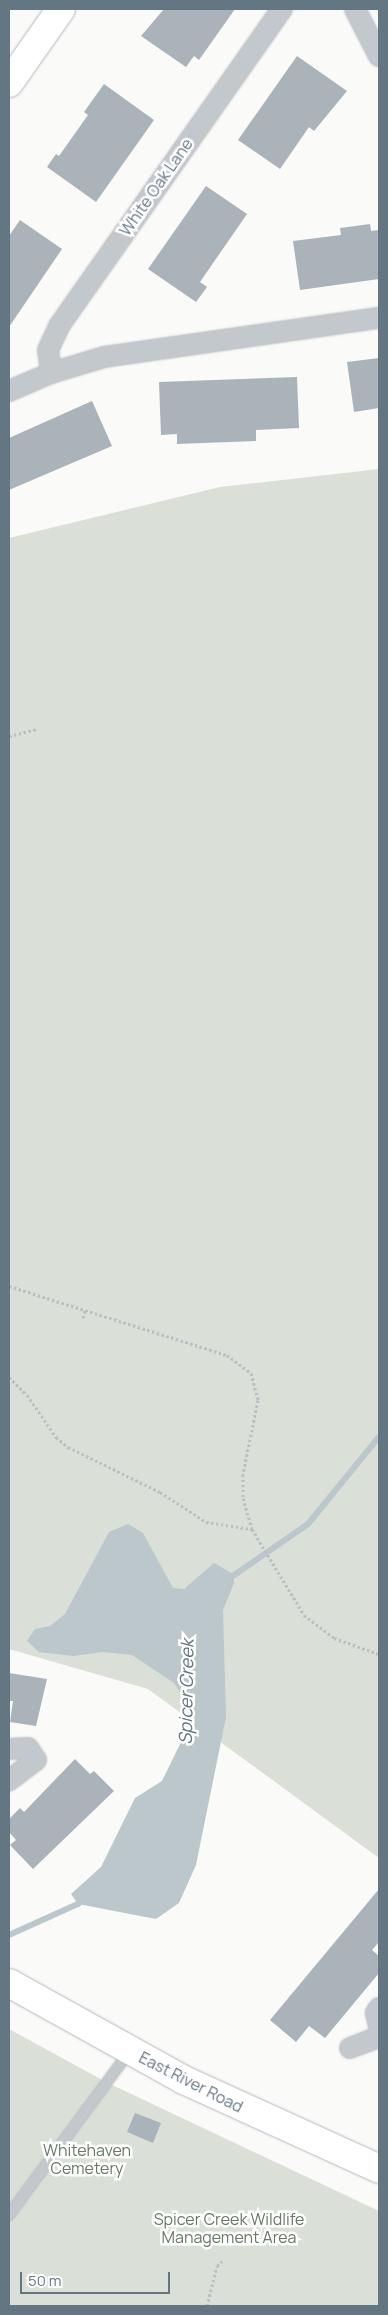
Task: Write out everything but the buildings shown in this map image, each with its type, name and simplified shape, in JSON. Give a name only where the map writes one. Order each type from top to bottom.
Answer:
[{"type":"main road","points":[[9,83],[61,9]]},
{"type":"main road","name":"East River Road","points":[[9,1983],[130,2051],[242,2108],[379,2169]]},
{"type":"street","name":"White Oak Lane","points":[[51,373],[48,350],[59,326],[282,9]]},
{"type":"street","points":[[355,9],[379,56]]},
{"type":"street","points":[[9,391],[51,373],[104,358],[379,318]]},
{"type":"street","points":[[9,1749],[28,1748],[36,1760],[9,1780]]},
{"type":"street","points":[[379,2008],[376,2013],[379,2026]]},
{"type":"street","points":[[350,2048],[379,2037]]},
{"type":"lane","points":[[9,2214],[130,2051]]},
{"type":"path","points":[[9,736],[37,729]]},
{"type":"path","points":[[9,1286],[227,1355],[251,1373],[258,1400],[243,1474],[243,1498],[252,1529],[282,1576],[294,1603],[315,1626],[339,1641],[379,1654]]},
{"type":"path","points":[[83,1318],[85,1310]]},
{"type":"path","points":[[9,1377],[27,1395],[56,1437],[68,1447],[160,1492],[206,1522],[252,1529]]},
{"type":"path","points":[[207,2306],[217,2266],[222,2261]]},
{"type":"green space","points":[[379,469],[379,1858],[148,1689],[9,1649],[9,538],[220,487]]},
{"type":"green space","points":[[9,2029],[106,2082],[379,2211],[379,2306],[9,2306]]},
{"type":"water","points":[[128,1524],[143,1533],[173,1588],[184,1589],[214,1563],[233,1574],[234,1583],[223,1610],[226,1717],[196,1865],[179,1903],[156,1919],[78,1904],[71,1894],[101,1867],[135,1798],[162,1781],[183,1738],[188,1721],[188,1704],[174,1683],[132,1655],[103,1652],[73,1656],[39,1652],[27,1641],[35,1629],[50,1626],[65,1614],[109,1532]]},
{"type":"waterway","name":"Spicer Creek","points":[[227,1580],[308,1524],[379,1437]]},
{"type":"waterway","name":"Spicer Creek","points":[[9,1935],[78,1904],[83,1898]]},
{"type":"park label","name":"Whitehaven Cemetery","points":[[87,2159]]},
{"type":"park label","name":"Spicer Creek Wildlife Management Area","points":[[229,2228]]}]
